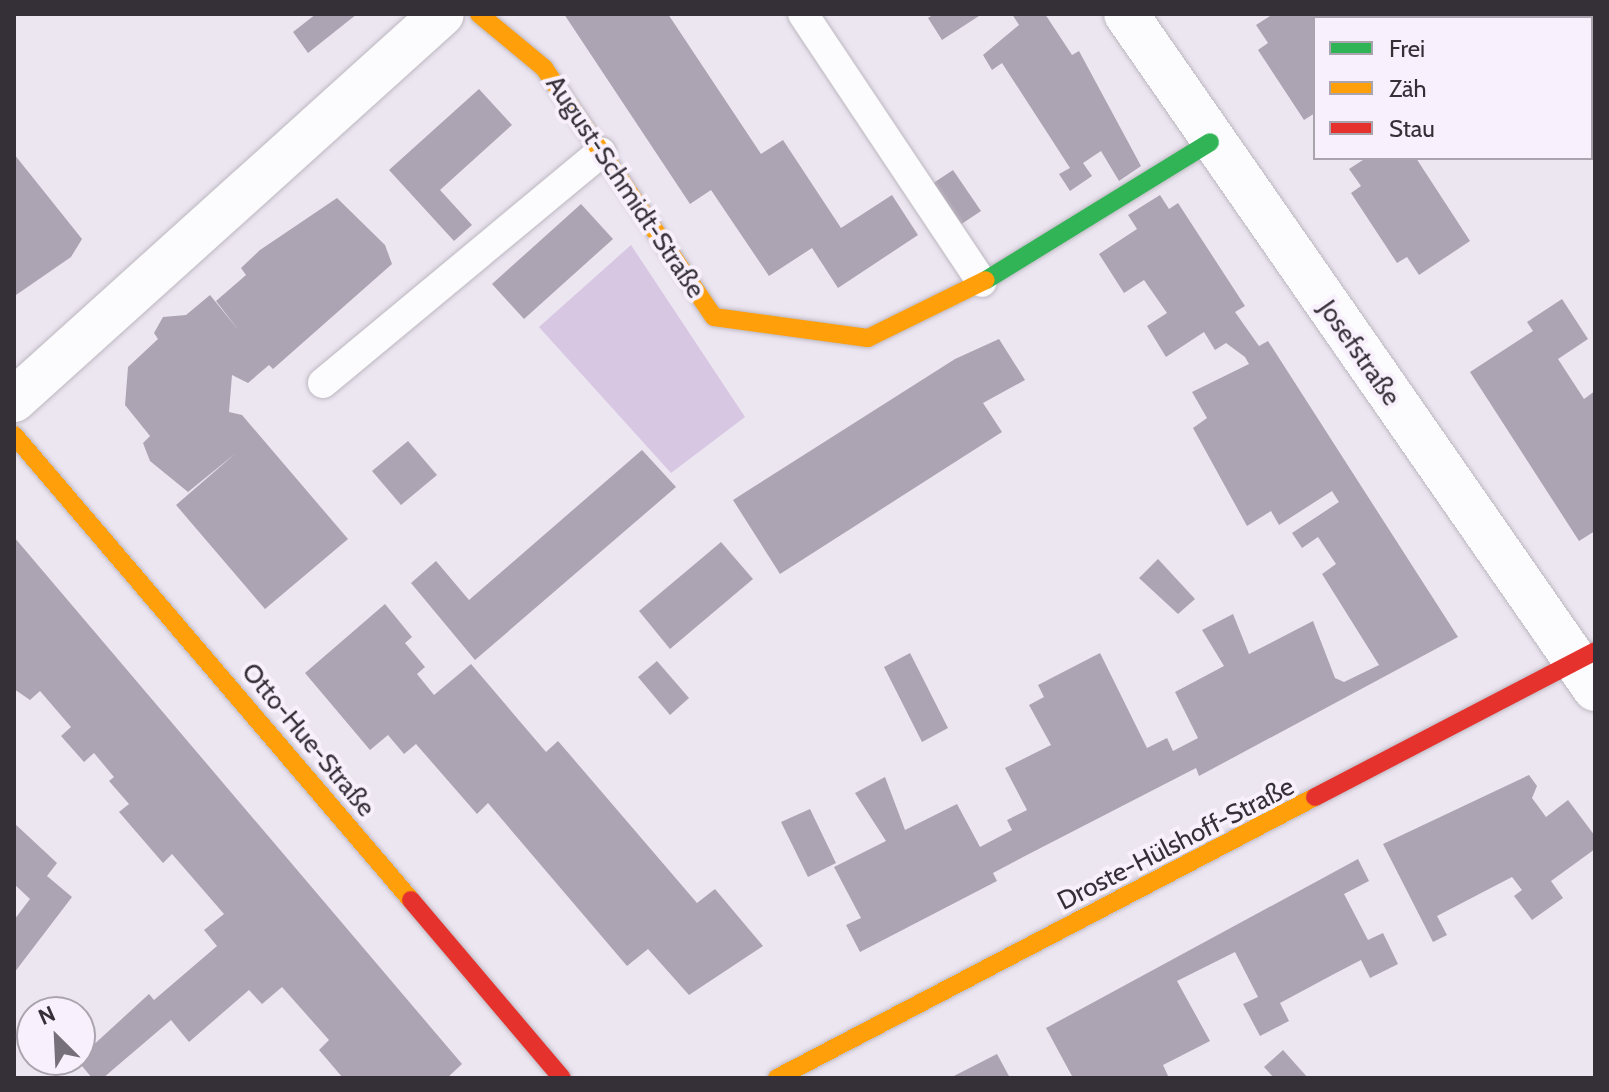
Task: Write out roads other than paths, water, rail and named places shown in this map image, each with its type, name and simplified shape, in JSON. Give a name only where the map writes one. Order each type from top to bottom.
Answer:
[{"type":"street","points":[[14,400],[442,14]]},
{"type":"street","name":"August-Schmidt-Straße","points":[[479,14],[544,68],[714,317],[868,338],[982,282],[1210,142]]},
{"type":"street","name":"Josefstraße","points":[[1126,14],[1210,142],[1590,669]]},
{"type":"street","name":"Otto-Hue-Straße","points":[[14,435],[562,1078]]},
{"type":"street","name":"Droste-Hülshoff-Straße","points":[[777,1078],[1590,669]]},
{"type":"lane","points":[[803,14],[982,282]]},
{"type":"lane","points":[[323,383],[601,152]]}]
